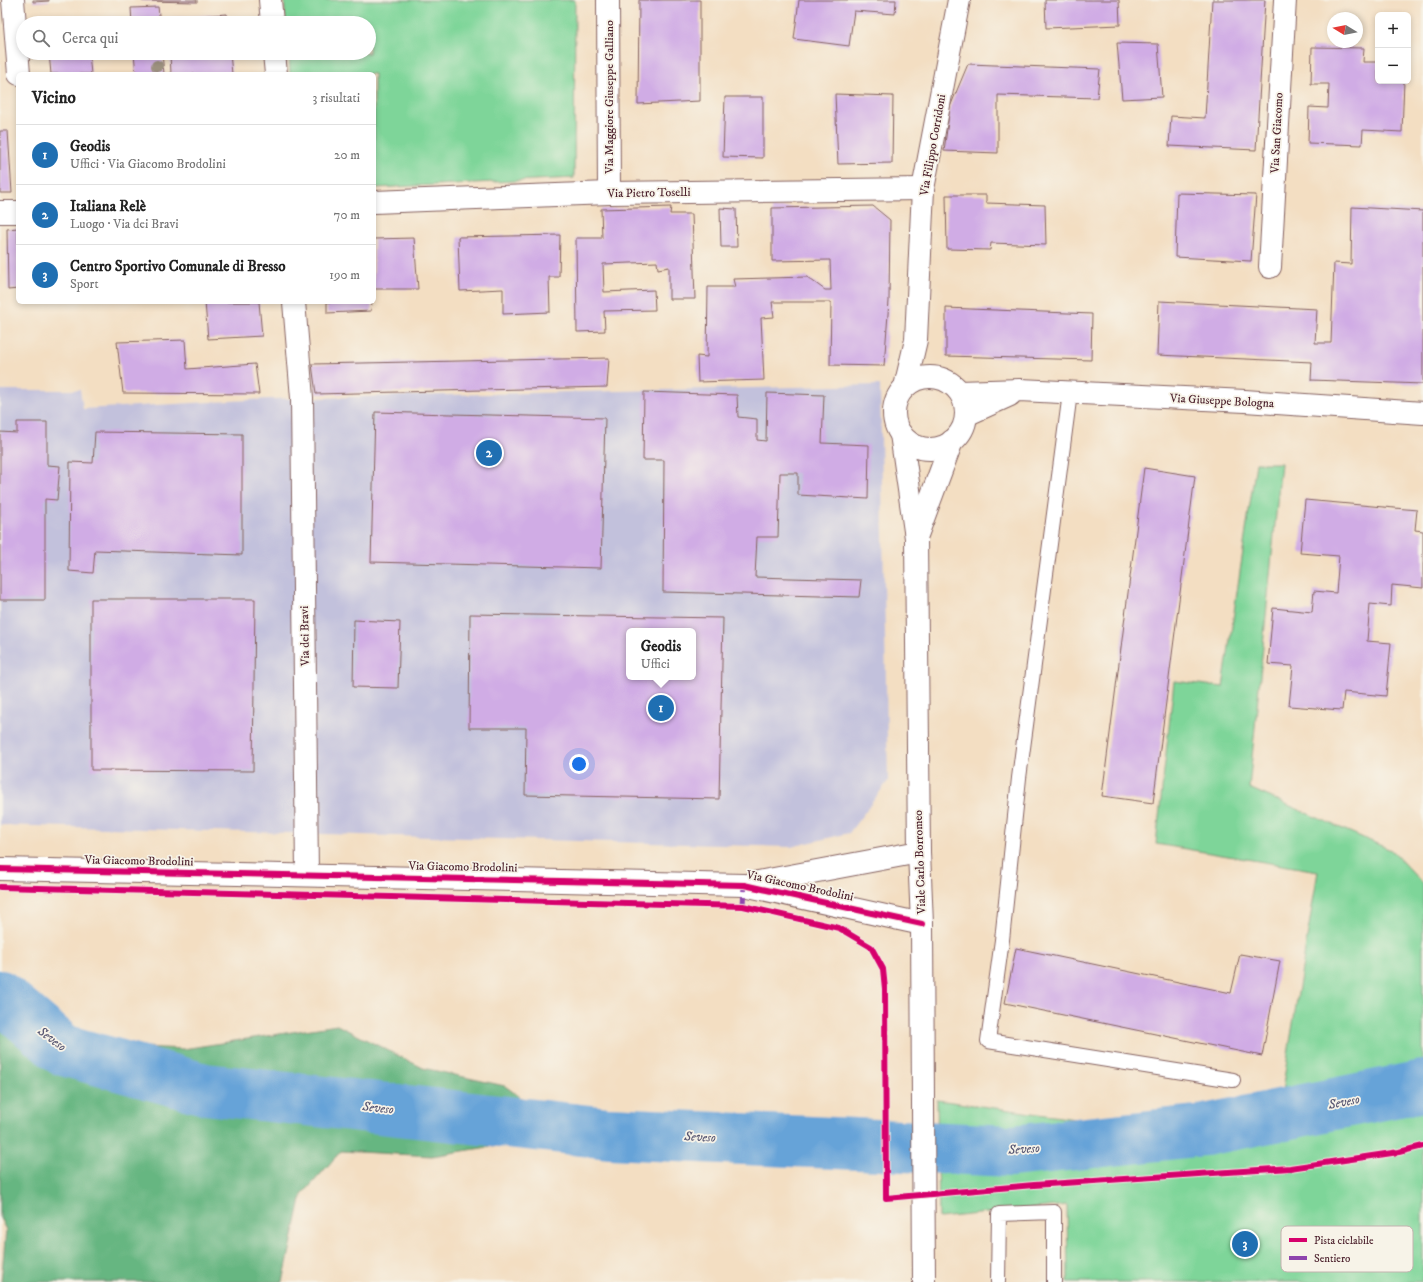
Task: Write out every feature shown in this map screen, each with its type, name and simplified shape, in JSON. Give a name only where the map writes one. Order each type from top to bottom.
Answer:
[{"type":"street","points":[[13,0],[16,37]]},
{"type":"street","points":[[270,0],[271,16]]},
{"type":"street","name":"Via Maggiore Giuseppe Galliano","points":[[608,0],[610,193]]},
{"type":"street","name":"Via Filippo Corridoni","points":[[905,387],[916,340],[923,189],[959,0]]},
{"type":"street","name":"Via San Giacomo","points":[[1270,266],[1284,0]]},
{"type":"street","points":[[18,60],[19,72]]},
{"type":"street","points":[[275,60],[276,72]]},
{"type":"street","name":"Via Pietro Toselli","points":[[376,202],[610,193],[923,189]]},
{"type":"street","points":[[0,212],[16,212]]},
{"type":"street","name":"Via dei Bravi","points":[[294,304],[302,398],[307,875]]},
{"type":"street","name":"Via Filippo Corridoni","points":[[916,340],[930,377]]},
{"type":"street","points":[[930,377],[942,379],[953,385],[960,392],[965,403],[966,415],[961,432],[952,441],[934,448],[922,448],[911,443],[901,434],[896,423],[895,410],[898,398],[905,387],[917,379],[930,377]]},
{"type":"street","name":"Via Giuseppe Bologna","points":[[966,415],[1020,390]]},
{"type":"street","name":"Via Giuseppe Bologna","points":[[960,392],[1020,390],[1245,401],[1423,413]]},
{"type":"street","name":"Viale Carlo Borromeo","points":[[901,434],[916,538],[918,852],[922,924],[922,1181],[924,1282]]},
{"type":"street","name":"Viale Carlo Borromeo","points":[[916,538],[952,441]]},
{"type":"street","name":"Via Giacomo Brodolini","points":[[744,885],[918,852]]},
{"type":"street","name":"Via Giacomo Brodolini","points":[[0,869],[744,885],[922,924]]},
{"type":"lane","points":[[1070,393],[1019,778],[1002,940],[988,1041],[1233,1080]]},
{"type":"lane","points":[[998,1282],[999,1214],[1054,1212],[1054,1282]]},
{"type":"shaded area","points":[[880,385],[888,781],[849,833],[791,847],[0,825],[0,390],[80,390],[83,409],[269,399]]},
{"type":"green space","points":[[284,0],[575,0],[574,178],[376,188],[376,72],[290,72],[289,60],[376,60],[376,16],[285,16]]},
{"type":"green space","points":[[1256,463],[1281,463],[1249,788],[1391,850],[1423,884],[1423,1282],[1068,1282],[1067,1205],[939,1218],[937,1100],[1184,1134],[1187,1112],[1237,1118],[1281,1097],[1318,871],[1156,844],[1174,681],[1223,687]]},
{"type":"green space","points":[[0,994],[25,998],[106,1045],[183,1049],[337,1025],[423,1068],[505,1086],[524,1100],[513,1143],[432,1156],[341,1151],[302,1195],[283,1282],[1,1282],[6,1230],[0,1218]]},
{"type":"building","points":[[33,0],[49,0],[49,1],[33,2]]},
{"type":"building","points":[[197,0],[197,2],[142,1]]},
{"type":"building","points":[[639,0],[700,0],[700,101],[638,104]]},
{"type":"building","points":[[799,0],[896,0],[895,14],[854,11],[849,46],[794,39]]},
{"type":"building","points":[[1045,0],[1119,0],[1120,25],[1046,28]]},
{"type":"building","points":[[1212,0],[1265,0],[1256,150],[1169,146],[1171,116],[1205,118]]},
{"type":"building","points":[[158,7],[159,16],[132,16],[131,8]]},
{"type":"building","points":[[227,14],[227,16],[198,16]]},
{"type":"building","points":[[1117,43],[1158,44],[1162,97],[1122,99]]},
{"type":"building","points":[[1312,47],[1364,48],[1363,62],[1375,62],[1375,84],[1404,84],[1402,132],[1363,130],[1362,145],[1308,143],[1309,107],[1328,108],[1329,84],[1311,84]]},
{"type":"building","points":[[50,60],[90,60],[91,72],[51,72]]},
{"type":"building","points":[[135,60],[163,60],[164,72],[136,72]]},
{"type":"building","points":[[170,60],[231,60],[232,72],[171,72]]},
{"type":"building","points":[[968,64],[1100,69],[1097,98],[998,95],[998,153],[944,151],[950,107]]},
{"type":"building","points":[[835,94],[893,96],[892,163],[838,164]]},
{"type":"building","points":[[725,97],[763,97],[763,158],[723,157]]},
{"type":"building","points":[[0,131],[8,131],[12,193],[0,193]]},
{"type":"building","points":[[1177,193],[1256,195],[1251,261],[1175,257]]},
{"type":"building","points":[[946,195],[986,195],[986,203],[1045,205],[1046,245],[991,243],[990,250],[947,249]]},
{"type":"building","points":[[873,206],[890,220],[889,301],[884,366],[830,365],[831,302],[772,302],[774,317],[761,318],[764,380],[698,382],[697,356],[707,357],[708,287],[735,287],[733,279],[807,277],[825,290],[831,290],[830,260],[772,261],[772,208]]},
{"type":"building","points":[[671,207],[670,214],[692,214],[695,299],[669,299],[669,267],[658,269],[657,262],[603,264],[604,292],[654,290],[655,310],[604,311],[605,331],[577,332],[576,238],[602,238],[601,209]]},
{"type":"building","points":[[1352,207],[1423,211],[1423,384],[1311,380],[1312,362],[1157,355],[1159,301],[1317,309],[1315,343],[1331,343],[1334,263],[1351,264]]},
{"type":"building","points":[[720,208],[736,209],[737,247],[721,247]]},
{"type":"building","points":[[16,228],[16,289],[8,290],[7,229]]},
{"type":"building","points":[[560,235],[559,277],[549,277],[550,312],[503,314],[503,289],[460,291],[458,237]]},
{"type":"building","points":[[414,238],[418,289],[376,289],[376,239]]},
{"type":"building","points":[[205,304],[259,304],[262,336],[208,339]]},
{"type":"building","points":[[327,304],[372,304],[371,311],[327,313]]},
{"type":"building","points":[[946,308],[1092,314],[1091,360],[946,356]]},
{"type":"building","points":[[185,340],[187,369],[255,364],[259,394],[123,393],[117,342]]},
{"type":"building","points":[[609,358],[607,387],[316,394],[312,364]]},
{"type":"building","points":[[644,392],[737,395],[738,417],[757,419],[757,440],[766,441],[767,393],[824,395],[822,443],[869,445],[868,499],[798,495],[798,473],[780,473],[778,537],[757,537],[755,577],[861,580],[859,597],[663,592],[664,460],[643,460]]},
{"type":"building","points":[[375,412],[605,418],[601,568],[371,562]]},
{"type":"building","points":[[17,422],[47,422],[47,465],[60,466],[57,500],[45,499],[45,600],[0,600],[0,432],[17,433]]},
{"type":"building","points":[[95,432],[242,434],[242,555],[95,550],[93,573],[69,571],[70,462],[93,463]]},
{"type":"building","points":[[1144,468],[1195,476],[1153,803],[1102,796]]},
{"type":"building","points":[[1305,500],[1417,510],[1415,530],[1423,531],[1423,588],[1392,585],[1391,606],[1370,604],[1367,641],[1391,643],[1386,696],[1344,692],[1342,710],[1289,706],[1293,666],[1268,664],[1273,608],[1312,612],[1314,591],[1336,593],[1339,556],[1300,553]]},
{"type":"building","points":[[91,599],[255,599],[253,771],[91,770]]},
{"type":"building","points":[[470,614],[723,618],[719,799],[525,795],[526,728],[469,728]]},
{"type":"building","points":[[354,620],[400,622],[398,688],[353,687]]},
{"type":"building","points":[[1016,948],[1231,993],[1240,954],[1280,961],[1262,1056],[1005,1003]]},
{"type":"waterway","name":"Seveso","points":[[0,996],[63,1050],[205,1089],[609,1133],[1012,1151],[1205,1130],[1423,1086]]},
{"type":"marked path","points":[[743,906],[744,885]]},
{"type":"cycle path","points":[[0,869],[744,885],[922,924]]},
{"type":"cycle path","points":[[0,887],[743,906],[839,928],[871,947],[883,969],[885,989],[886,1198],[1034,1185],[1290,1168],[1399,1152],[1423,1146]]},
{"type":"place","name":"Italiana Relè","points":[[489,453]]},
{"type":"place","name":"Geodis","points":[[661,708]]},
{"type":"place","name":"Centro Sportivo Comunale di Bresso","points":[[1245,1244]]}]
